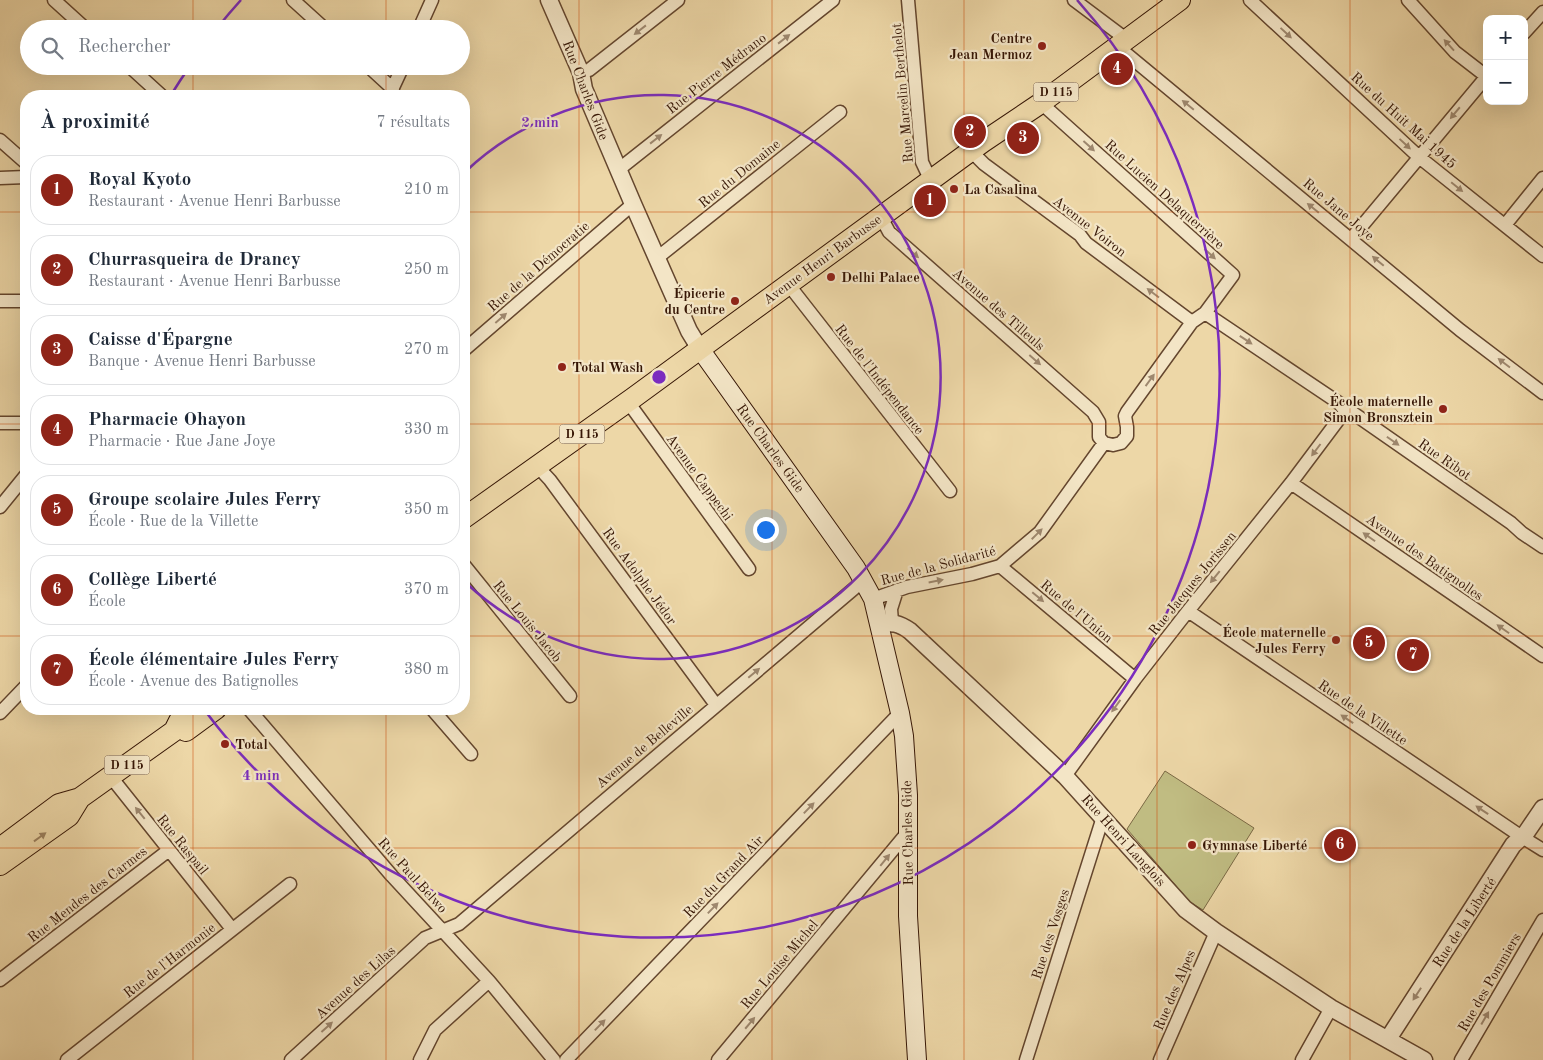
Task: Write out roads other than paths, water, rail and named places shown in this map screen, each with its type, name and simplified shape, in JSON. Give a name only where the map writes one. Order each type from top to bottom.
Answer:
[{"type":"main road","name":"Avenue Henri Barbusse","points":[[470,514],[628,402],[1180,0]]},
{"type":"main road","name":"Rue Charles Gide","points":[[700,348],[856,568],[885,623],[900,714],[906,765],[908,916],[921,1059]]},
{"type":"main road","name":"D 115","points":[[0,848],[59,804],[80,798],[111,777],[174,731],[179,721],[187,715]]},
{"type":"main road","name":"D 115","points":[[174,731],[186,730],[207,715]]},
{"type":"main road","points":[[0,866],[69,816],[80,798]]},
{"type":"street","points":[[54,0],[76,20]]},
{"type":"street","points":[[293,0],[315,20]]},
{"type":"street","points":[[423,20],[432,0]]},
{"type":"street","name":"Rue Charles Gide","points":[[549,0],[581,73],[584,89],[618,170],[690,335],[700,348]]},
{"type":"street","points":[[581,73],[589,70],[678,0]]},
{"type":"street","name":"Rue Pierre Médrano","points":[[618,170],[834,0]]},
{"type":"street","name":"Rue Marcelin Berthelot","points":[[908,0],[922,162],[931,181]]},
{"type":"street","name":"Rue Jane Joye","points":[[1074,0],[1351,239],[1460,330],[1543,393]]},
{"type":"street","name":"Rue du Huit Mai 1945","points":[[1250,0],[1419,157],[1543,256]]},
{"type":"street","points":[[1408,0],[1455,52],[1483,73]]},
{"type":"street","points":[[1528,29],[1543,12]]},
{"type":"street","points":[[138,75],[155,90]]},
{"type":"street","points":[[376,75],[389,90]]},
{"type":"street","points":[[392,90],[399,75]]},
{"type":"street","points":[[1351,239],[1483,81]]},
{"type":"street","name":"Rue Lucien Delaquerrière","points":[[1041,103],[1233,274],[1205,313]]},
{"type":"street","name":"Rue du Domaine","points":[[657,258],[840,112]]},
{"type":"street","points":[[0,140],[20,158]]},
{"type":"street","name":"Avenue Voiron","points":[[971,151],[984,164],[1080,235],[1086,243],[1192,322]]},
{"type":"street","points":[[0,178],[20,177]]},
{"type":"street","points":[[1505,225],[1543,178]]},
{"type":"street","name":"Rue de la Démocratie","points":[[470,345],[633,204]]},
{"type":"street","name":"Avenue des Tilleuls","points":[[881,217],[889,232],[1094,412],[1099,422],[1099,437],[1104,443]]},
{"type":"street","name":"Rue de l'Indépendance","points":[[788,284],[950,491]]},
{"type":"street","points":[[0,302],[20,301]]},
{"type":"street","points":[[1104,443],[1113,445],[1121,443],[1127,436],[1127,412],[1192,322],[1205,313]]},
{"type":"street","name":"Rue Ribot","points":[[1205,313],[1339,404],[1345,411],[1353,413],[1543,547]]},
{"type":"street","name":"Avenue Cappechi","points":[[628,402],[749,569]]},
{"type":"street","name":"Rue Jacques Jorissen","points":[[1065,776],[1135,679],[1291,483],[1345,411]]},
{"type":"street","points":[[0,424],[20,423]]},
{"type":"street","name":"Rue de la Solidarité","points":[[872,599],[906,587],[972,574],[1000,566],[1040,532],[1104,443]]},
{"type":"street","name":"Rue Adolphe Jédor","points":[[537,466],[550,480],[716,705]]},
{"type":"street","points":[[0,507],[20,482]]},
{"type":"street","name":"Avenue des Batignolles","points":[[1291,483],[1543,656]]},
{"type":"street","name":"Rue de l'Union","points":[[1000,566],[1135,679]]},
{"type":"street","name":"Rue Louis Jacob","points":[[470,572],[570,696]]},
{"type":"street","name":"Avenue de Belleville","points":[[443,931],[459,924],[863,581]]},
{"type":"street","points":[[885,623],[897,590]]},
{"type":"street","name":"Rue de la Villette","points":[[1188,611],[1543,850]]},
{"type":"street","name":"Rue Henri Langlois","points":[[885,623],[902,625],[910,630],[1065,776],[1185,909],[1216,932],[1331,1008],[1424,1060]]},
{"type":"street","points":[[0,713],[20,692]]},
{"type":"street","name":"Rue du Grand Air","points":[[566,1060],[900,714]]},
{"type":"street","name":"Rue Paul Belwo","points":[[254,715],[392,876],[489,981],[554,1060]]},
{"type":"street","points":[[437,715],[472,754]]},
{"type":"street","name":"Rue Raspail","points":[[111,777],[232,929]]},
{"type":"street","name":"Rue de la Liberté","points":[[1388,1039],[1513,845],[1522,837],[1543,808]]},
{"type":"street","name":"Rue des Vosges","points":[[1026,1060],[1103,817]]},
{"type":"street","name":"Rue Louise Michel","points":[[718,1060],[907,833]]},
{"type":"street","name":"Rue Mendes des Carmes","points":[[0,980],[169,850]]},
{"type":"street","name":"Rue de l'Harmonie","points":[[67,1060],[290,884]]},
{"type":"street","name":"Rue des Pommiers","points":[[1461,1060],[1543,920]]},
{"type":"street","name":"Avenue des Lilas","points":[[291,1060],[425,938],[443,931]]},
{"type":"street","name":"Rue des Alpes","points":[[1160,1060],[1216,932]]},
{"type":"street","points":[[420,1060],[435,1030],[489,981]]},
{"type":"street","points":[[1302,1060],[1331,1008]]},
{"type":"place","name":"Centre Jean Mermoz","points":[[1042,46]]},
{"type":"place","name":"Pharmacie Ohayon","points":[[1117,69]]},
{"type":"place","name":"Churrasqueira de Drancy","points":[[970,132]]},
{"type":"place","name":"Caisse d'Épargne","points":[[1023,138]]},
{"type":"place","name":"La Casalina","points":[[954,189]]},
{"type":"place","name":"Royal Kyoto","points":[[930,201]]},
{"type":"place","name":"Delhi Palace","points":[[831,277]]},
{"type":"place","name":"Épicerie du Centre","points":[[735,301]]},
{"type":"place","name":"Total Wash","points":[[562,367]]},
{"type":"place","name":"École maternelle Simon Bronsztein","points":[[1443,409]]},
{"type":"place","name":"École maternelle Jules Ferry","points":[[1336,640]]},
{"type":"place","name":"Groupe scolaire Jules Ferry","points":[[1369,643]]},
{"type":"place","name":"École élémentaire Jules Ferry","points":[[1413,655]]},
{"type":"place","name":"Total","points":[[225,744]]},
{"type":"place","name":"Gymnase Liberté","points":[[1192,845]]},
{"type":"place","name":"Collège Liberté","points":[[1340,845]]}]
